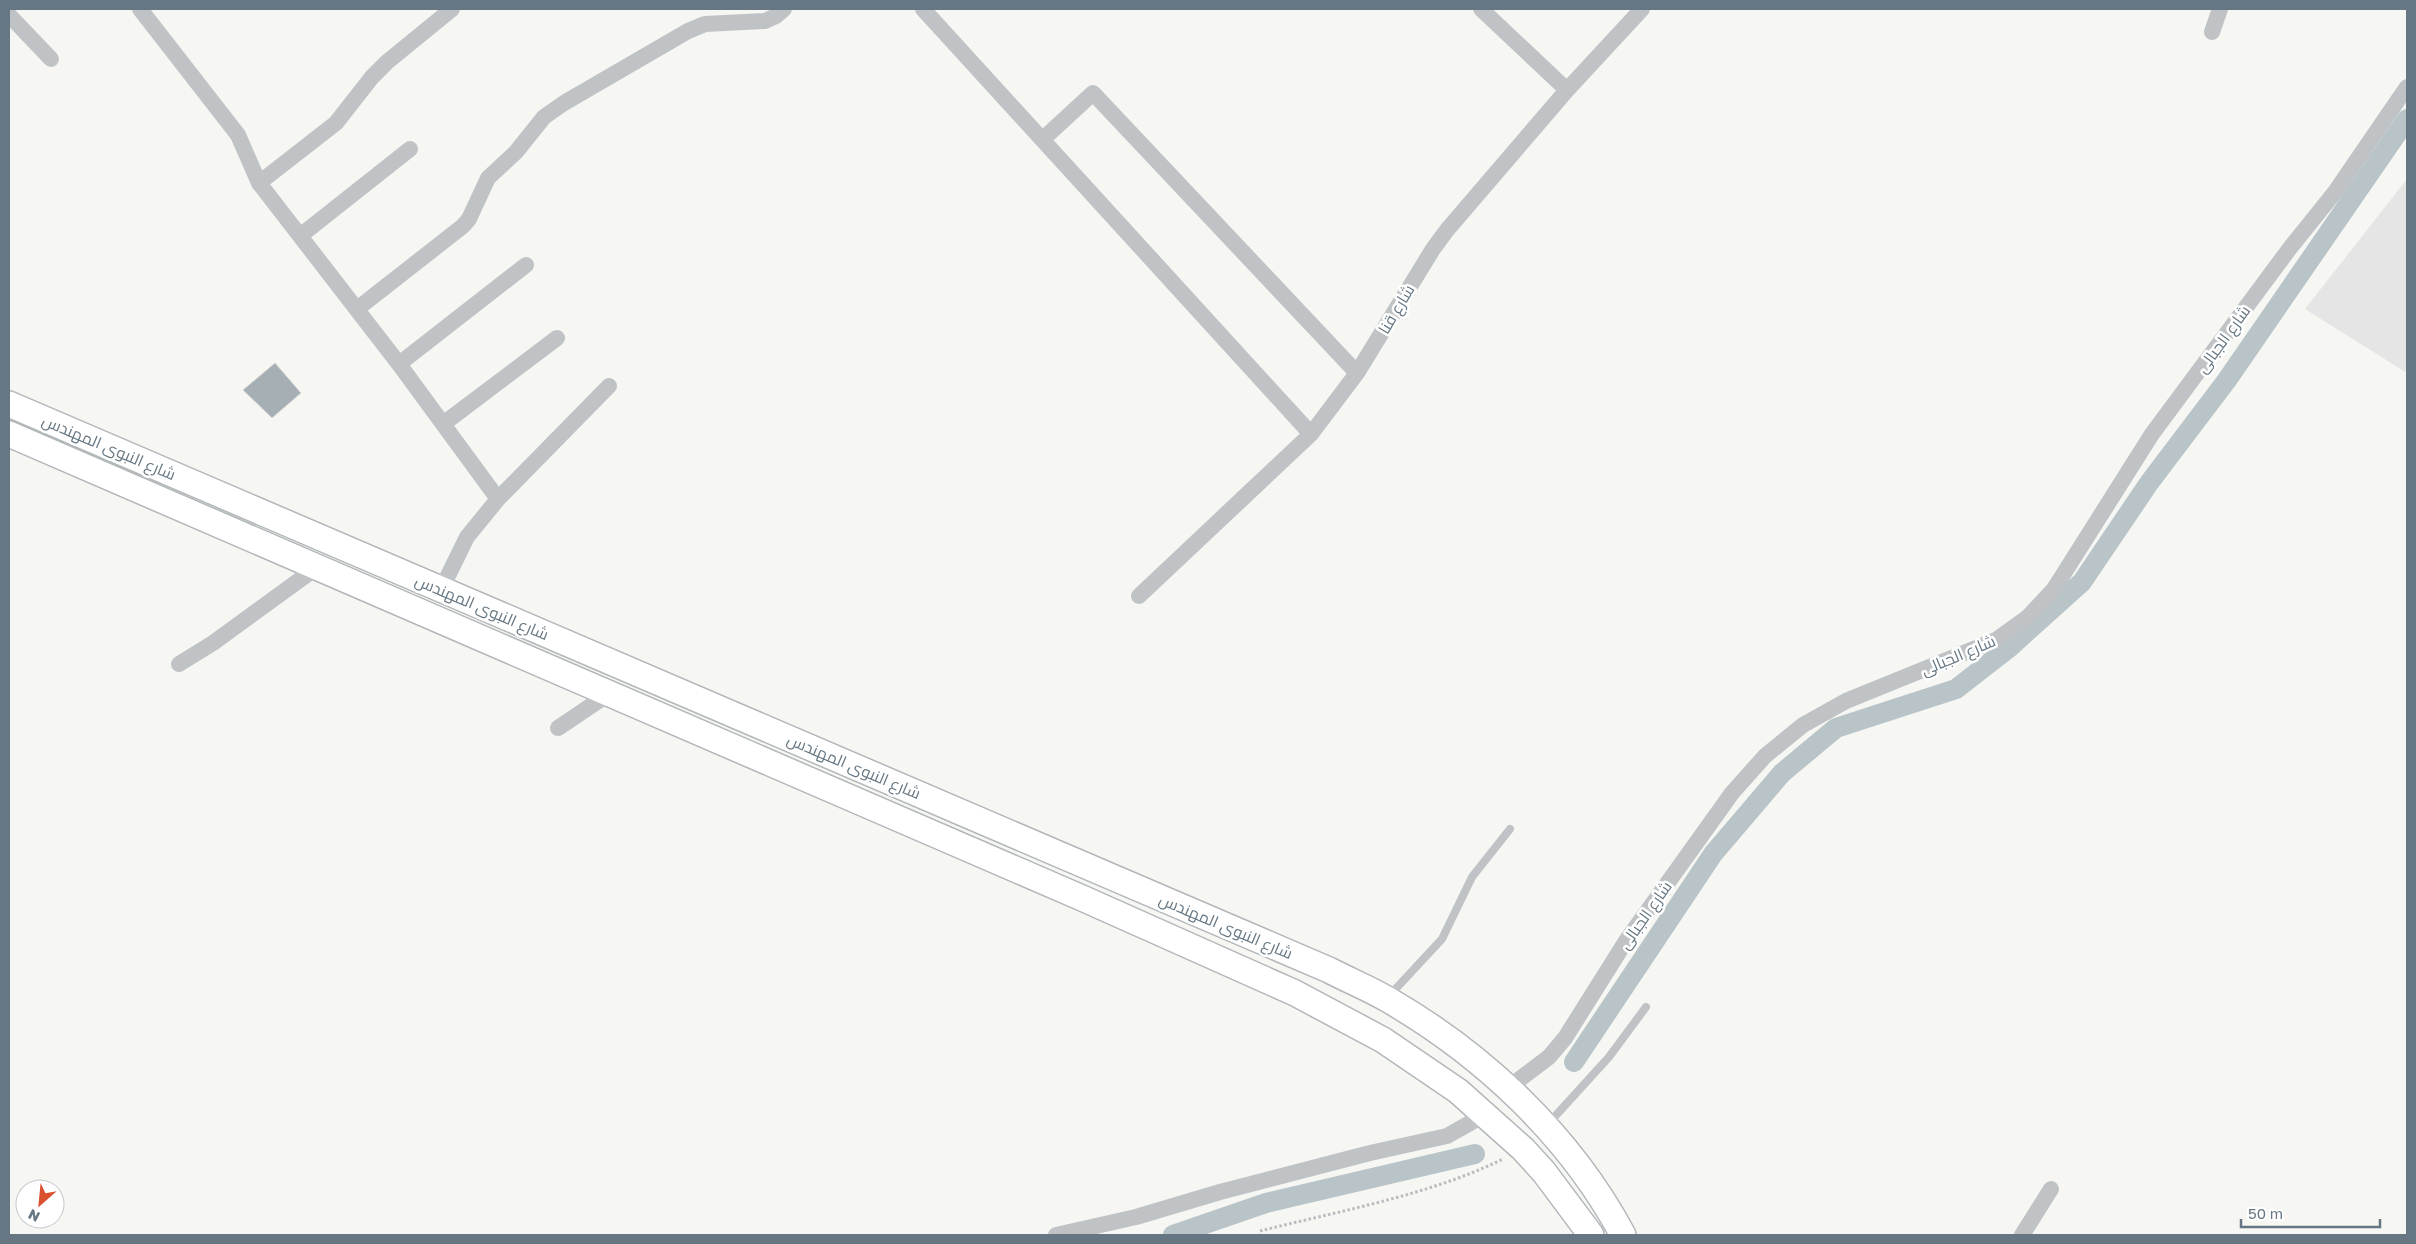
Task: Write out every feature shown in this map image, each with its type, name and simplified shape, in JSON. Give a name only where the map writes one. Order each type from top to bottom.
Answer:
[{"type":"main road","name":"شارع النبوى المهندس","points":[[9,404],[1329,970],[1386,998],[1432,1028],[1508,1088],[1546,1126],[1598,1190],[1622,1235]]},
{"type":"main road","name":"شارع النبوى المهندس","points":[[9,434],[1082,898],[1295,993],[1383,1040],[1458,1091],[1523,1149],[1544,1172],[1591,1235]]},
{"type":"main road","points":[[1082,898],[1092,885],[1094,869]]},
{"type":"main road","points":[[1130,919],[1131,901],[1142,890]]},
{"type":"street","points":[[140,9],[238,135],[259,183],[399,364],[498,499]]},
{"type":"street","points":[[259,183],[336,123],[372,76],[452,9]]},
{"type":"street","points":[[356,309],[463,226],[469,219],[488,178],[516,152],[544,118],[564,102],[688,31],[705,24],[765,21],[776,16],[784,9]]},
{"type":"street","points":[[923,9],[1311,434]]},
{"type":"street","points":[[1481,9],[1567,90]]},
{"type":"street","name":"شارع قنا","points":[[1139,596],[1311,434],[1358,372],[1440,239],[1567,90],[1642,9]]},
{"type":"street","points":[[2212,32],[2220,9]]},
{"type":"street","points":[[9,15],[51,58]]},
{"type":"street","name":"شارع الجبالى","points":[[1508,1088],[1549,1057],[1565,1038],[1626,941],[1732,793],[1764,756],[1789,735],[1823,712],[1868,691],[1987,645],[2012,630],[2042,604],[2054,589],[2152,434],[2290,248],[2335,192],[2407,87]]},
{"type":"street","points":[[1043,139],[1093,93],[1358,372]]},
{"type":"street","points":[[300,236],[410,149]]},
{"type":"street","points":[[399,364],[526,266]]},
{"type":"street","points":[[443,424],[557,338]]},
{"type":"street","points":[[441,590],[467,537],[498,499],[609,386]]},
{"type":"street","points":[[179,664],[213,643],[316,568]]},
{"type":"street","points":[[558,728],[610,693]]},
{"type":"street","points":[[1056,1235],[1136,1217],[1220,1192],[1447,1136],[1486,1114]]},
{"type":"street","points":[[2022,1235],[2051,1189]]},
{"type":"lane","points":[[1386,998],[1442,939],[1472,877],[1510,829]]},
{"type":"lane","points":[[1546,1126],[1610,1057],[1646,1007]]},
{"type":"path","points":[[1260,1231],[1430,1187],[1482,1169],[1523,1149]]},
{"type":"shaded area","points":[[2407,179],[2407,373],[2305,309]]},
{"type":"building","points":[[275,363],[301,393],[272,418],[243,390]]},
{"type":"waterway","points":[[1574,1062],[1713,854],[1782,773],[1836,728],[1956,689],[2010,647],[2082,582],[2149,483],[2227,380],[2407,119]]},
{"type":"waterway","points":[[1173,1235],[1266,1203],[1475,1154]]}]
